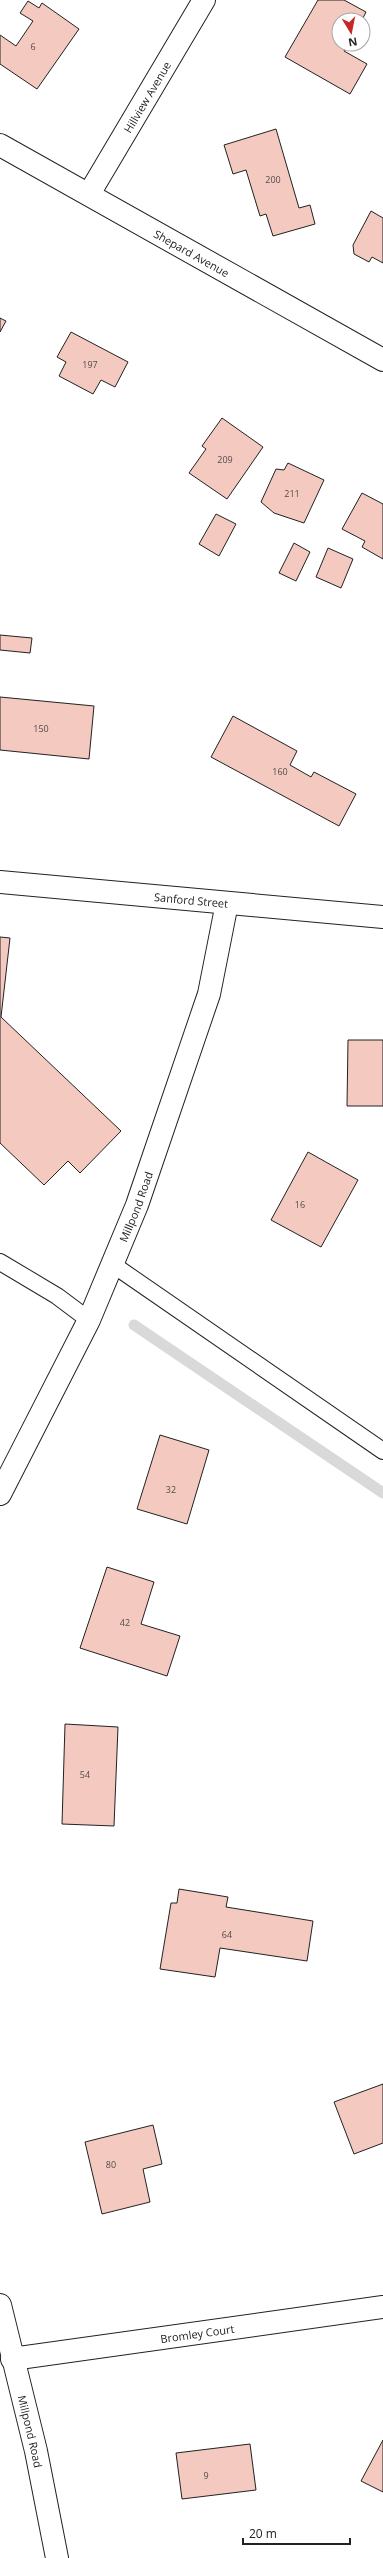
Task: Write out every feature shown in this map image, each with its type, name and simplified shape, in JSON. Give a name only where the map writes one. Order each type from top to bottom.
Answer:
[{"type":"street","name":"Hillview Avenue","points":[[89,194],[204,0]]},
{"type":"street","name":"Shepard Avenue","points":[[0,144],[383,360]]},
{"type":"street","name":"Sanford Street","points":[[0,882],[383,917]]},
{"type":"street","name":"Millpond Road","points":[[0,1494],[89,1320],[137,1205],[209,994],[227,903]]},
{"type":"street","name":"Millpond Road","points":[[0,2305],[12,2359],[36,2450],[58,2558]]},
{"type":"street","name":"Bromley Court","points":[[12,2359],[383,2307]]},
{"type":"lane","points":[[0,1262],[58,1296],[89,1320]]},
{"type":"lane","points":[[112,1264],[383,1451]]},
{"type":"building","points":[[318,0],[344,0],[366,12],[331,12],[331,52],[346,52],[367,64],[350,94],[285,57]]},
{"type":"building","points":[[28,1],[39,8],[42,3],[79,29],[37,89],[0,64],[0,35],[16,46],[33,21],[20,13]]},
{"type":"building","points":[[276,129],[299,208],[310,205],[315,224],[273,236],[266,214],[260,216],[246,170],[233,174],[224,145]]},
{"type":"building","points":[[371,211],[383,218],[383,263],[372,257],[369,262],[354,254],[353,245]]},
{"type":"building","points":[[0,318],[6,321],[0,332]]},
{"type":"building","points":[[71,332],[128,362],[115,387],[101,380],[93,394],[59,376],[66,362],[57,357]]},
{"type":"building","points":[[222,418],[263,447],[227,499],[189,473],[206,449],[202,446]]},
{"type":"building","points":[[288,463],[324,480],[304,523],[274,513],[261,502],[276,469],[284,470]]},
{"type":"building","points":[[362,493],[383,504],[383,559],[362,547],[365,541],[342,529]]},
{"type":"building","points":[[216,514],[236,524],[219,556],[199,544]]},
{"type":"building","points":[[294,543],[310,552],[296,581],[279,573]]},
{"type":"building","points":[[328,548],[353,559],[341,588],[316,577]]},
{"type":"building","points":[[0,635],[32,638],[30,653],[0,650]]},
{"type":"building","points":[[0,697],[94,706],[89,759],[0,750]]},
{"type":"building","points":[[233,716],[297,751],[290,765],[311,777],[314,772],[356,794],[339,826],[211,757]]},
{"type":"building","points":[[0,937],[10,938],[1,1017],[121,1131],[80,1173],[68,1161],[44,1185],[0,1143]]},
{"type":"building","points":[[348,1040],[383,1040],[383,1106],[347,1106]]},
{"type":"building","points":[[308,1152],[358,1180],[321,1247],[271,1220]]},
{"type":"building","points":[[160,1435],[209,1450],[187,1524],[137,1509]]},
{"type":"building","points":[[107,1567],[154,1582],[141,1624],[180,1636],[167,1676],[80,1648]]},
{"type":"building","points":[[65,1724],[118,1727],[114,1826],[62,1824]]},
{"type":"building","points":[[179,1889],[228,1897],[226,1907],[313,1921],[307,1961],[220,1948],[215,1977],[160,1969],[171,1903],[177,1903]]},
{"type":"building","points":[[383,2084],[383,2143],[354,2154],[334,2102]]},
{"type":"building","points":[[153,2125],[162,2164],[143,2169],[150,2202],[102,2214],[85,2142]]},
{"type":"building","points":[[383,2440],[383,2492],[361,2481]]},
{"type":"building","points":[[250,2444],[256,2490],[182,2499],[176,2453]]},
{"type":"waterway","points":[[134,1325],[383,1493]]}]
